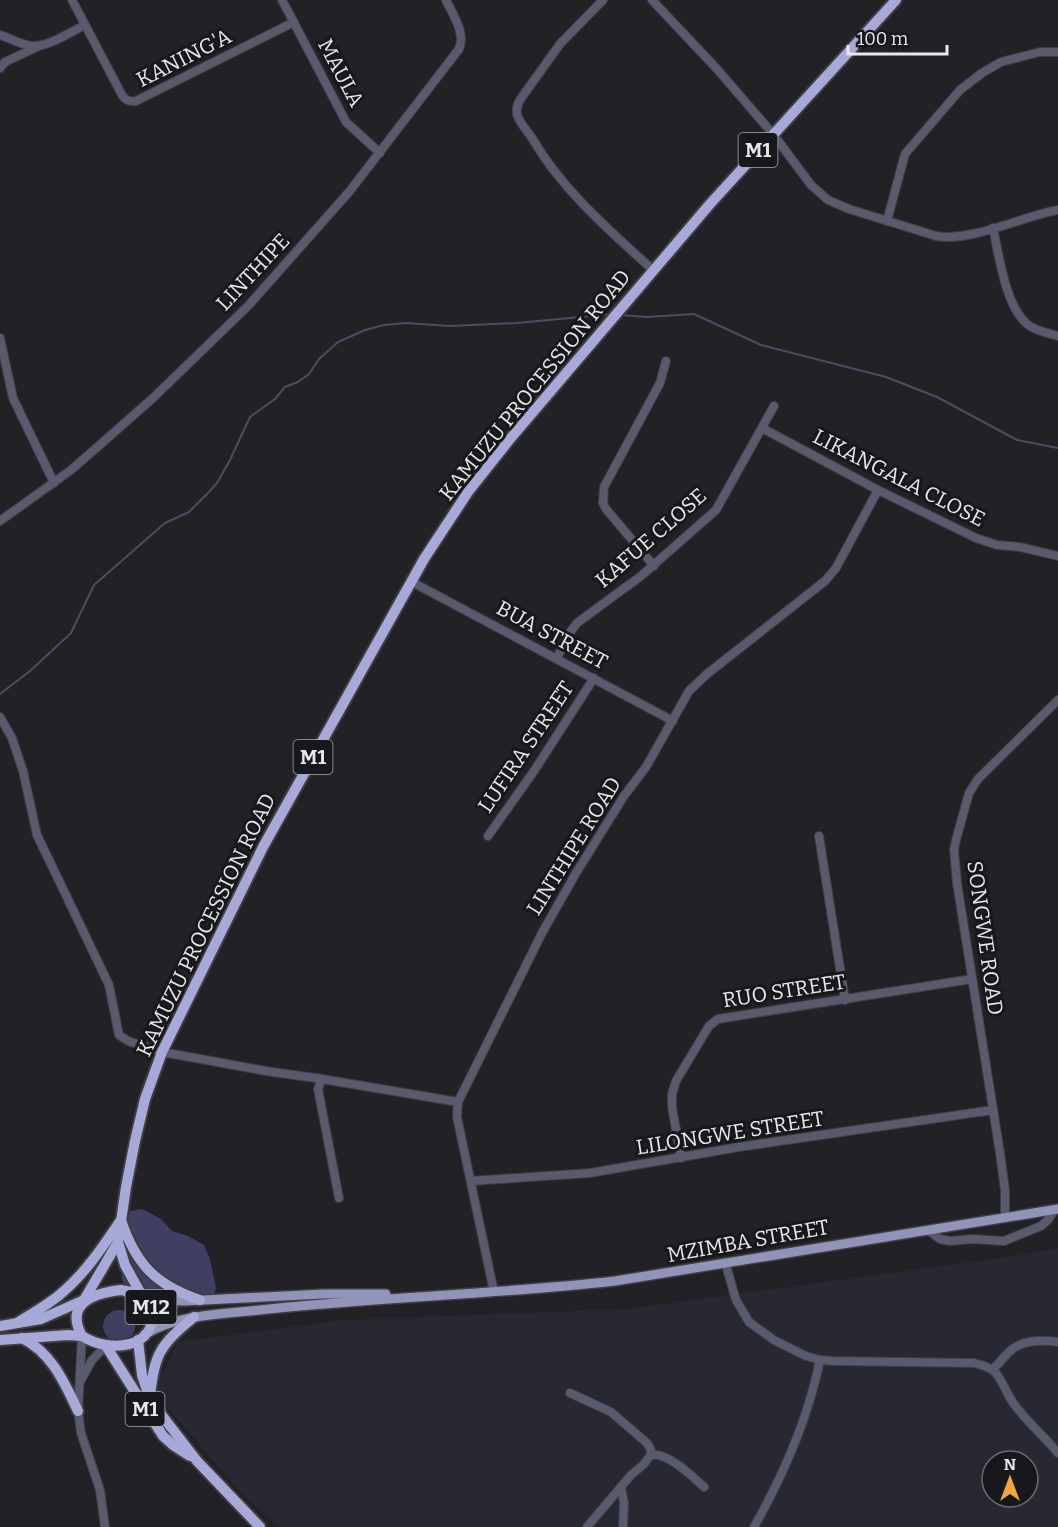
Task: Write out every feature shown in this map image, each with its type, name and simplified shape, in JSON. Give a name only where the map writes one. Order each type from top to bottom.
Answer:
[{"type":"highway","name":"KAMUZU PROCESSION ROAD","points":[[118,1242],[126,1185],[145,1099],[162,1052],[263,847],[444,528],[485,470],[710,204],[896,0]]},
{"type":"highway","points":[[121,1220],[129,1240],[153,1277],[179,1293],[200,1300]]},
{"type":"highway","points":[[17,1323],[45,1306],[73,1283],[121,1220]]},
{"type":"highway","name":"M1","points":[[118,1242],[125,1265],[141,1294]]},
{"type":"highway","name":"M1","points":[[84,1300],[118,1242]]},
{"type":"highway","name":"M12","points":[[0,1326],[41,1319],[95,1294],[108,1291],[121,1290],[141,1294],[149,1302],[153,1314],[142,1337],[126,1345],[106,1346],[91,1342],[82,1336],[0,1340]]},
{"type":"highway","points":[[82,1336],[76,1321],[84,1300]]},
{"type":"highway","points":[[150,1400],[154,1365],[161,1349],[194,1317]]},
{"type":"highway","name":"M1","points":[[142,1337],[142,1375],[150,1400],[197,1461],[260,1527]]},
{"type":"highway","points":[[22,1338],[36,1345],[46,1355],[66,1385],[78,1411]]},
{"type":"highway","name":"M1","points":[[106,1346],[163,1436],[197,1461]]},
{"type":"main road","name":"MZIMBA STREET","points":[[443,1295],[615,1281],[1057,1209]]},
{"type":"main road","points":[[141,1294],[172,1301],[361,1293],[443,1295]]},
{"type":"main road","points":[[142,1337],[161,1325],[194,1317],[309,1305],[443,1295]]},
{"type":"street","name":"KANING'A","points":[[72,0],[122,96],[130,102],[294,22]]},
{"type":"street","name":"MAULA","points":[[282,0],[346,122],[380,153]]},
{"type":"street","name":"LINTHIPE","points":[[0,521],[54,483],[153,398],[248,306],[310,237],[380,153],[459,49],[462,38],[446,0]]},
{"type":"street","points":[[603,0],[560,44],[518,103],[517,112],[519,120],[540,153],[567,188],[654,271]]},
{"type":"street","points":[[652,0],[773,134],[807,180],[828,200],[886,221],[942,237],[960,237],[1058,210]]},
{"type":"street","points":[[0,68],[5,62],[85,25]]},
{"type":"street","points":[[0,34],[28,45],[43,45]]},
{"type":"street","points":[[886,221],[905,154],[960,90],[1001,62],[1040,52],[1058,52]]},
{"type":"street","points":[[993,228],[1007,287],[1018,312],[1032,327],[1058,336]]},
{"type":"street","points":[[0,338],[14,398],[54,483]]},
{"type":"street","points":[[654,566],[606,509],[602,495],[610,474],[660,383],[666,361]]},
{"type":"street","name":"KAFUE CLOSE","points":[[557,658],[568,635],[577,623],[654,566],[716,510],[774,406]]},
{"type":"street","name":"LIKANGALA CLOSE","points":[[762,428],[878,490],[976,538],[997,545],[1020,547],[1058,556]]},
{"type":"street","name":"LINTHIPE ROAD","points":[[458,1102],[542,933],[624,796],[646,767],[689,691],[825,581],[836,568],[878,490]]},
{"type":"street","name":"BUA STREET","points":[[412,582],[673,721]]},
{"type":"street","name":"LUFIRA STREET","points":[[488,836],[534,771],[594,678]]},
{"type":"street","name":"SONGWE ROAD","points":[[1005,1218],[1005,1190],[957,883],[954,850],[969,794],[978,779],[1058,700]]},
{"type":"street","points":[[0,717],[12,738],[23,771],[37,835],[110,985],[119,1035],[128,1041],[162,1052],[320,1081],[458,1102],[458,1117],[495,1292]]},
{"type":"street","points":[[819,836],[845,1000]]},
{"type":"street","name":"RUO STREET","points":[[681,1158],[672,1107],[672,1094],[676,1082],[712,1023],[726,1017],[972,979]]},
{"type":"street","points":[[320,1081],[318,1089],[339,1198]]},
{"type":"street","name":"LILONGWE STREET","points":[[471,1182],[590,1173],[739,1147],[993,1110]]},
{"type":"street","points":[[928,1230],[940,1239],[950,1241],[979,1239],[1004,1241],[1041,1226],[1057,1209]]},
{"type":"street","points":[[725,1262],[736,1299],[750,1322],[774,1341],[820,1360],[974,1363],[993,1369],[1007,1395],[1022,1415],[1058,1453]]},
{"type":"street","points":[[82,1336],[78,1411],[81,1433],[100,1491],[105,1527]]},
{"type":"street","points":[[993,1369],[1009,1352],[1023,1344],[1041,1341],[1058,1342]]},
{"type":"street","points":[[79,1384],[88,1366],[106,1346]]},
{"type":"street","points":[[754,1527],[802,1427],[813,1393],[820,1360]]},
{"type":"street","points":[[570,1393],[611,1413],[650,1446],[651,1456]]},
{"type":"street","points":[[587,1527],[621,1487],[651,1456],[656,1454],[678,1465],[704,1487]]},
{"type":"street","points":[[621,1487],[624,1503],[623,1527]]},
{"type":"shaded area","points":[[142,1209],[161,1219],[172,1231],[188,1236],[204,1245],[210,1259],[216,1288],[211,1303],[179,1308],[156,1307],[136,1299],[129,1291],[122,1279],[123,1245],[130,1211]]},
{"type":"shaded area","points":[[1058,1248],[1058,1527],[279,1527],[243,1495],[154,1392],[178,1342],[344,1320],[628,1309],[1015,1256]]},
{"type":"shaded area","points":[[119,1310],[131,1314],[135,1326],[131,1338],[119,1342],[107,1338],[103,1326],[107,1314]]},
{"type":"waterway","points":[[0,694],[30,671],[71,633],[94,585],[165,523],[189,512],[208,493],[217,483],[230,460],[250,417],[275,399],[285,387],[309,374],[319,359],[338,342],[365,330],[384,325],[406,323],[450,326],[517,323],[612,314]]},
{"type":"waterway","points":[[620,315],[647,317],[694,314],[761,345],[886,377],[937,397],[1017,440],[1058,448]]}]
